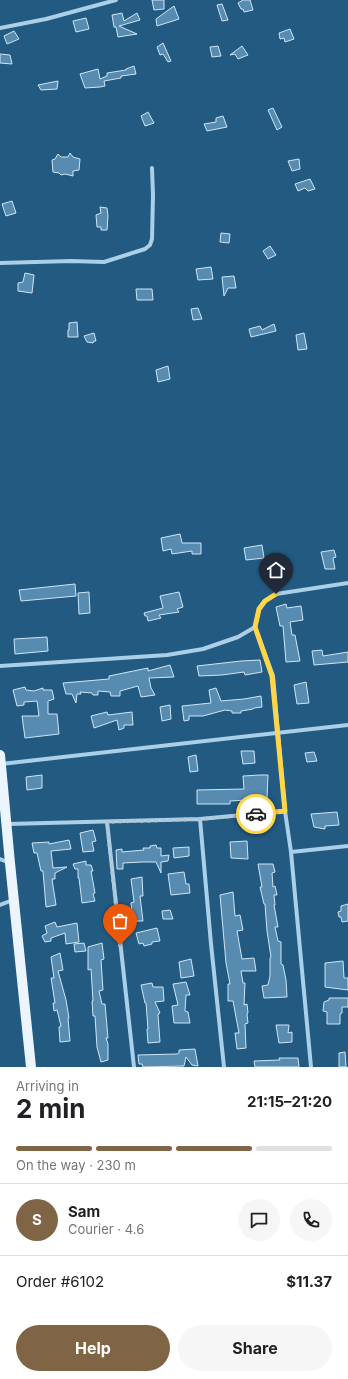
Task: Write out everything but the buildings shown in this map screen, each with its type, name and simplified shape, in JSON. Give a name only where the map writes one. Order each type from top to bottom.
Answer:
[{"type":"main road","points":[[0,759],[31,1067]]},
{"type":"street","points":[[0,28],[46,19],[116,0]]},
{"type":"street","points":[[0,263],[71,261],[104,262],[145,249],[150,245],[152,239],[152,168]]},
{"type":"street","points":[[311,1067],[291,852],[277,734],[276,703],[272,676],[255,627],[259,609],[265,601],[276,594],[348,583]]},
{"type":"street","points":[[0,666],[167,655],[203,649],[238,637],[255,627]]},
{"type":"street","points":[[0,759],[277,734],[348,725]]},
{"type":"street","points":[[7,824],[200,819],[285,811]]},
{"type":"street","points":[[200,819],[210,937],[224,1067]]},
{"type":"street","points":[[107,822],[134,1067]]},
{"type":"street","points":[[291,852],[348,846]]},
{"type":"street","points":[[0,859],[10,863]]},
{"type":"street","points":[[0,905],[14,899]]},
{"type":"way so far","points":[[120,945],[107,822],[200,819],[256,814]]},
{"type":"route","points":[[256,814],[285,811],[277,734],[276,703],[272,676],[255,627],[259,609],[265,601],[276,594]]}]
